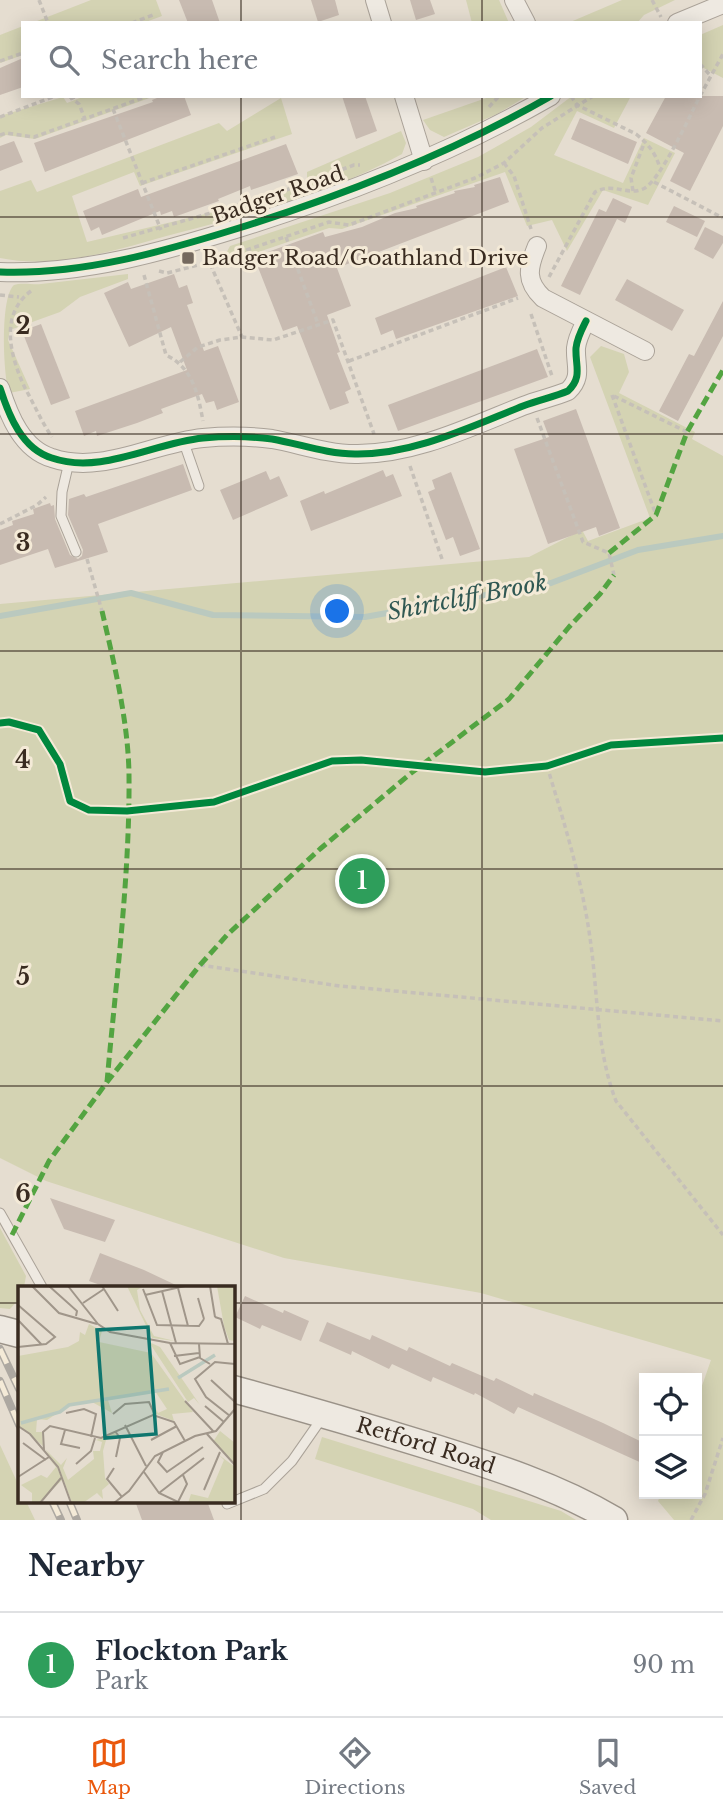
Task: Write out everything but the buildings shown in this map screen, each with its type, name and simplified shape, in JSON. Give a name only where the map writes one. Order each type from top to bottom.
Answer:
[{"type":"main road","points":[[0,1329],[18,1334]]},
{"type":"main road","name":"Retford Road","points":[[234,1389],[325,1413],[485,1463],[534,1482],[614,1520]]},
{"type":"street","points":[[375,0],[381,21]]},
{"type":"street","points":[[514,0],[525,21]]},
{"type":"street","points":[[682,21],[723,4]]},
{"type":"street","points":[[405,98],[425,161]]},
{"type":"street","name":"Badger Road","points":[[0,272],[50,272],[87,267],[168,248],[315,204],[425,161],[547,98]]},
{"type":"street","points":[[537,246],[529,275],[534,294],[645,351]]},
{"type":"street","points":[[0,388],[12,419],[24,439],[49,458],[69,462],[98,462],[183,440],[207,438],[249,437],[329,452],[381,453],[431,441],[568,391],[575,384],[579,372],[577,341],[586,321]]},
{"type":"lane","points":[[183,440],[199,486]]},
{"type":"lane","points":[[69,462],[62,492],[61,516],[76,551]]},
{"type":"lane","points":[[0,1213],[41,1286]]},
{"type":"lane","points":[[234,1501],[264,1489],[292,1461],[325,1413]]},
{"type":"path","points":[[39,0],[46,21]]},
{"type":"path","points":[[652,0],[663,21]]},
{"type":"path","points":[[137,21],[153,15]]},
{"type":"path","points":[[0,61],[21,54]]},
{"type":"path","points":[[702,92],[723,54]]},
{"type":"path","points":[[702,67],[711,76]]},
{"type":"path","points":[[0,117],[50,98]]},
{"type":"path","points":[[71,98],[79,104],[85,118]]},
{"type":"path","points":[[0,135],[6,133],[34,137],[142,98]]},
{"type":"path","points":[[572,98],[577,105],[645,141],[656,155],[660,170]]},
{"type":"path","points":[[207,438],[199,400],[188,373],[180,362],[166,355],[143,271],[167,273],[214,261],[329,222],[349,225],[475,178],[504,163],[542,128],[589,98]]},
{"type":"path","points":[[349,361],[534,294],[596,192],[605,187],[633,191],[654,182],[699,98]]},
{"type":"path","points":[[113,108],[168,248]]},
{"type":"path","points":[[142,183],[275,137]]},
{"type":"path","points":[[633,191],[631,178],[645,141]]},
{"type":"path","points":[[504,163],[514,176],[537,246]]},
{"type":"path","points":[[120,239],[273,195],[354,165]]},
{"type":"path","points":[[654,182],[723,218]]},
{"type":"path","points":[[278,215],[318,324]]},
{"type":"path","points":[[210,236],[214,261],[212,268],[242,337]]},
{"type":"path","points":[[33,290],[19,297],[9,310],[6,338],[13,362],[43,425],[69,462]]},
{"type":"path","points":[[534,294],[555,382]]},
{"type":"path","points":[[0,295],[19,297]]},
{"type":"path","points":[[180,362],[198,348],[242,337],[273,340],[333,320],[378,444]]},
{"type":"path","points":[[656,515],[612,395],[687,432]]},
{"type":"path","points":[[530,404],[583,542],[609,553],[614,575]]},
{"type":"path","points":[[0,524],[37,505],[46,497],[49,458]]},
{"type":"path","points":[[410,466],[442,559]]},
{"type":"path","points":[[92,578],[102,611]]},
{"type":"path","points":[[547,766],[590,935],[606,1076],[616,1101],[723,1235]]},
{"type":"path","points":[[200,965],[340,986],[723,1021]]},
{"type":"path","points":[[691,1520],[705,1494],[723,1438]]},
{"type":"green space","points":[[91,0],[156,0],[162,16],[148,21],[37,21]]},
{"type":"green space","points":[[466,0],[499,0],[508,21],[471,21]]},
{"type":"green space","points":[[622,0],[675,0],[644,15],[639,21],[573,21]]},
{"type":"green space","points":[[723,25],[723,78],[702,67],[702,34]]},
{"type":"green space","points":[[21,27],[21,56],[0,63],[0,35]]},
{"type":"green space","points":[[60,98],[64,98],[67,103],[80,98],[149,98],[35,139],[6,135],[0,138],[0,116]]},
{"type":"green space","points":[[281,98],[292,134],[140,186],[134,172],[72,196],[87,242],[214,212],[307,181],[307,172],[401,131],[406,143],[402,154],[348,180],[291,201],[132,246],[66,260],[22,261],[0,258],[0,191],[31,180],[37,192],[219,123],[227,131]]},
{"type":"green space","points":[[486,98],[524,98],[497,114],[444,137],[430,130],[423,120]]},
{"type":"green space","points":[[569,98],[630,98],[614,128],[577,111],[554,155],[623,183],[644,138],[675,153],[648,205],[603,190],[567,251],[552,220],[527,226],[505,172],[342,229],[329,228],[220,265],[230,246],[390,193],[478,157],[531,127]]},
{"type":"green space","points":[[128,274],[128,279],[80,297],[60,312],[10,330],[8,340],[30,389],[9,393],[4,353],[5,319],[6,304],[14,285]]},
{"type":"green space","points":[[601,346],[624,354],[629,372],[619,393],[695,432],[692,439],[723,456],[723,1520],[674,1520],[658,1501],[702,1499],[702,1386],[711,1360],[481,1293],[284,1258],[46,1181],[0,1158],[0,604],[529,557],[582,530],[588,541],[650,518],[590,357]]},
{"type":"green space","points":[[0,1228],[26,1276],[24,1286],[18,1286],[18,1300],[10,1309],[0,1308]]},
{"type":"green space","points":[[322,1437],[561,1511],[576,1520],[491,1520],[473,1509],[315,1459]]},
{"type":"green space","points":[[0,1445],[18,1484],[18,1503],[27,1503],[35,1520],[0,1520]]},
{"type":"waterway","name":"Shirtcliff Brook","points":[[0,616],[131,593],[213,615],[365,617],[551,583],[638,550],[723,536]]},
{"type":"railway","points":[[0,1349],[18,1387]]},
{"type":"railway","points":[[0,1381],[18,1423]]},
{"type":"railway","points":[[53,1503],[61,1520]]},
{"type":"railway","points":[[70,1503],[77,1520]]},
{"type":"marked path","points":[[609,553],[656,515],[687,432],[723,370]]},
{"type":"marked path","points":[[12,1235],[49,1161],[107,1082],[227,935],[320,849],[410,774],[509,699],[614,575]]},
{"type":"marked path","points":[[102,611],[123,712],[129,774],[125,890],[107,1082]]},
{"type":"cycle path","points":[[0,272],[91,266],[151,253],[239,228],[398,171],[476,136],[547,98]]},
{"type":"cycle path","points":[[0,388],[12,420],[32,447],[52,458],[71,462],[108,460],[184,441],[220,437],[272,439],[345,454],[377,453],[420,445],[568,391],[577,376],[577,344],[586,321]]},
{"type":"cycle path","points":[[0,723],[9,722],[39,730],[60,764],[70,801],[89,810],[127,811],[214,802],[332,761],[361,760],[485,772],[547,766],[611,745],[723,738]]},
{"type":"place","name":"Badger Road/Goathland Drive","points":[[188,258]]},
{"type":"place","name":"Flockton Park","points":[[362,881]]}]
